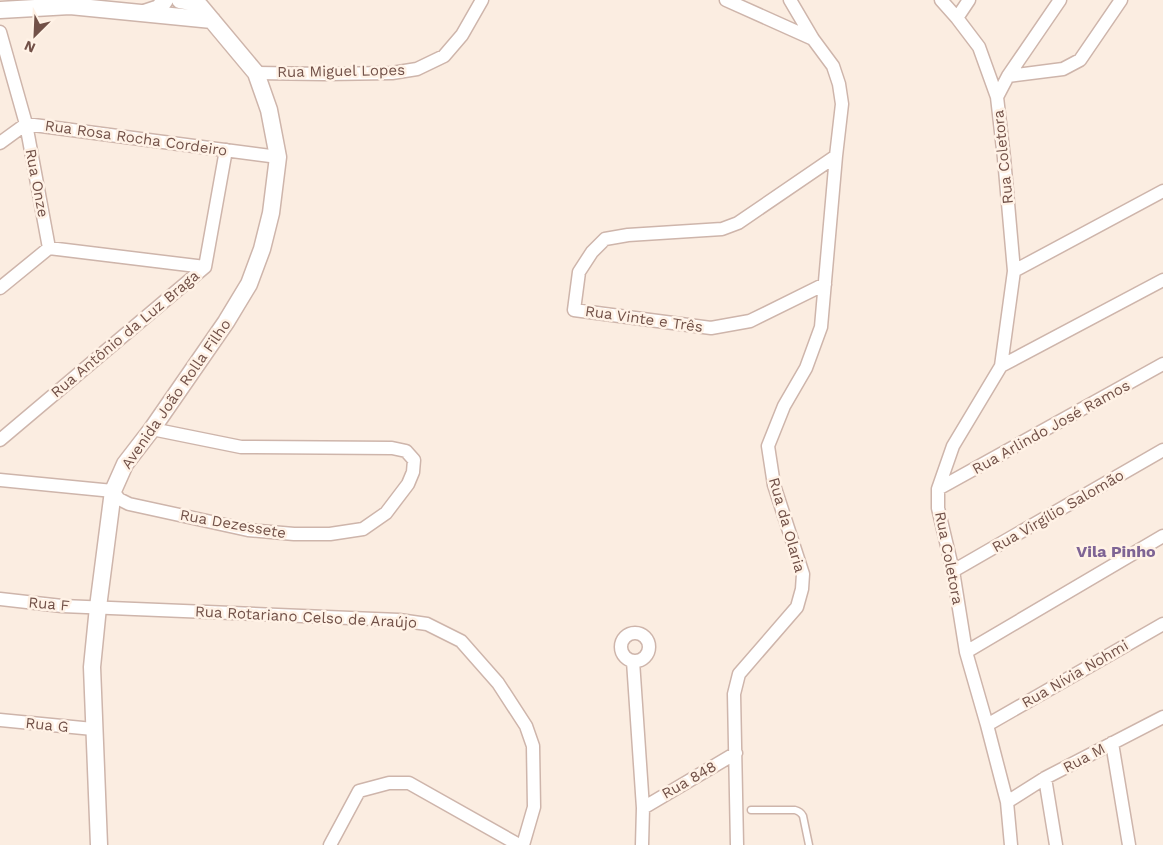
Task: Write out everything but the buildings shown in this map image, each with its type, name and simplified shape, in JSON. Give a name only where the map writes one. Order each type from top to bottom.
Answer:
[{"type":"street","points":[[144,14],[159,8],[165,0]]},
{"type":"street","points":[[180,0],[197,2]]},
{"type":"street","name":"Rua Miguel Lopes","points":[[256,73],[392,73],[417,69],[444,56],[462,35],[482,0]]},
{"type":"street","points":[[726,0],[813,39]]},
{"type":"street","name":"Rua da Olaria","points":[[737,845],[734,694],[738,674],[797,607],[802,588],[803,574],[774,486],[768,446],[784,406],[806,368],[820,327],[842,104],[839,84],[833,66],[813,39],[790,0]]},
{"type":"street","name":"Rua Coletora","points":[[941,0],[979,47],[997,97],[1014,271],[1001,366],[953,446],[938,489],[938,508],[953,571],[966,652],[988,725],[1007,802],[1011,845]]},
{"type":"street","points":[[957,18],[969,0]]},
{"type":"street","points":[[997,97],[1008,76],[1060,0]]},
{"type":"street","points":[[1008,76],[1063,69],[1080,60],[1120,0]]},
{"type":"street","name":"Avenida João Rolla Filho","points":[[98,845],[92,667],[113,491],[125,464],[152,429],[226,322],[248,284],[262,249],[271,214],[278,157],[269,110],[256,73],[197,2]]},
{"type":"street","points":[[0,10],[70,6],[212,20]]},
{"type":"street","name":"Rua Onze","points":[[0,32],[26,124],[49,248]]},
{"type":"street","name":"Rua Rosa Rocha Cordeiro","points":[[0,143],[26,124],[278,157]]},
{"type":"street","name":"Rua Antônio da Luz Braga","points":[[0,440],[205,267],[226,150]]},
{"type":"street","name":"Rua Vinte e Três","points":[[825,284],[750,321],[711,328],[574,310],[579,272],[592,252],[605,239],[628,235],[722,229],[738,223],[836,156]]},
{"type":"street","points":[[1014,271],[1163,191]]},
{"type":"street","points":[[0,288],[49,248],[205,267]]},
{"type":"street","points":[[1001,366],[1163,280]]},
{"type":"street","name":"Rua Arlindo José Ramos","points":[[938,489],[1163,364]]},
{"type":"street","name":"Rua Dezessete","points":[[113,491],[119,499],[128,504],[248,530],[294,534],[330,534],[362,529],[386,513],[408,484],[413,472],[414,460],[406,451],[392,448],[241,447],[152,429]]},
{"type":"street","name":"Rua Virgílio Salomão","points":[[953,571],[1163,450]]},
{"type":"street","points":[[0,480],[113,491]]},
{"type":"street","points":[[966,652],[1163,536]]},
{"type":"street","name":"Rua F","points":[[0,599],[62,606],[98,607]]},
{"type":"street","name":"Rua Rotariano Celso de Araújo","points":[[98,607],[400,620],[426,624],[462,641],[498,683],[526,726],[533,746],[534,807],[523,845]]},
{"type":"street","name":"Rua Nívia Nohmi","points":[[988,725],[1163,624]]},
{"type":"street","points":[[634,661],[643,808],[642,845]]},
{"type":"street","name":"Rua M","points":[[1007,802],[1045,778],[1163,717]]},
{"type":"street","name":"Rua G","points":[[0,720],[93,730]]},
{"type":"street","points":[[1112,743],[1129,845]]},
{"type":"street","name":"Rua 848","points":[[643,808],[736,753]]},
{"type":"street","points":[[1045,778],[1056,845]]},
{"type":"street","points":[[332,844],[359,791],[389,782],[409,783],[518,845]]},
{"type":"street","points":[[737,810],[750,810]]},
{"type":"lane","points":[[750,810],[799,811],[803,816],[809,845]]},
{"type":"district","name":"Vila Pinho","points":[[1116,551]]}]
